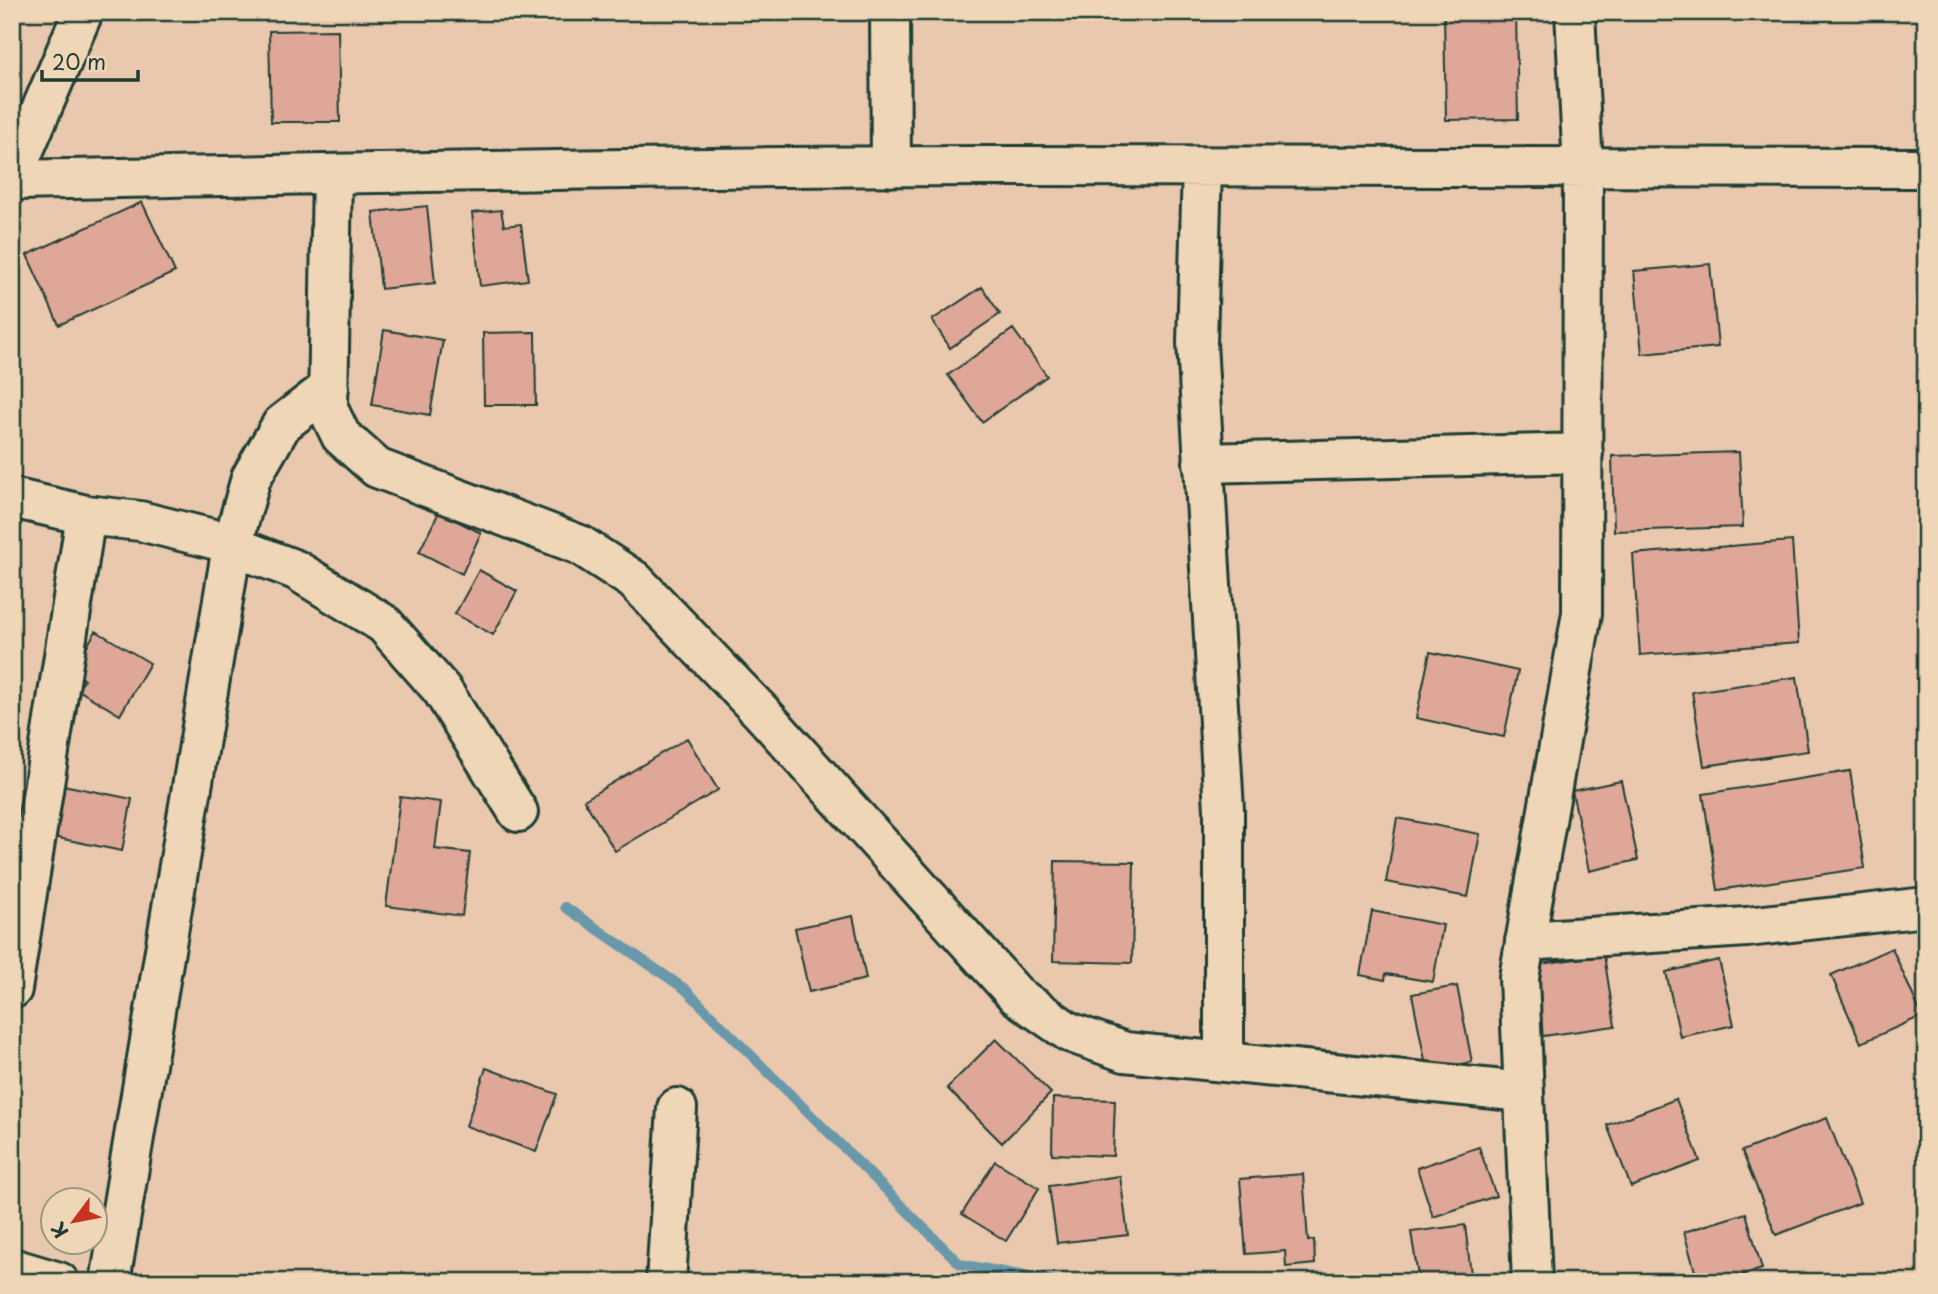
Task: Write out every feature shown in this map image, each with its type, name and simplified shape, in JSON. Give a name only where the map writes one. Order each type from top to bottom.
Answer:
[{"type":"street","points":[[83,12],[12,179],[891,167],[1926,168]]},
{"type":"street","points":[[890,12],[891,167]]},
{"type":"street","points":[[1532,1282],[1519,978],[1582,612],[1584,169],[1575,12]]},
{"type":"street","points":[[1202,167],[1197,344],[1224,810],[1224,1062]]},
{"type":"street","points":[[332,174],[328,410],[341,436],[377,468],[580,545],[634,580],[762,713],[1017,996],[1069,1032],[1125,1052],[1524,1092]]},
{"type":"street","points":[[110,1282],[232,546],[251,478],[282,424],[329,388]]},
{"type":"street","points":[[1203,463],[1583,453]]},
{"type":"street","points":[[12,498],[86,515],[140,521],[217,540],[296,570],[384,624],[442,690],[518,813]]},
{"type":"street","points":[[12,989],[86,515]]},
{"type":"street","points":[[1525,941],[1747,927],[1926,906]]},
{"type":"street","points":[[666,1282],[677,1108]]},
{"type":"street","points":[[12,1268],[59,1282]]},
{"type":"building","points":[[135,12],[205,12],[136,21]]},
{"type":"building","points":[[1516,14],[1518,119],[1446,120],[1444,15]]},
{"type":"building","points":[[338,30],[340,122],[271,122],[269,31]]},
{"type":"building","points":[[142,202],[175,272],[59,325],[27,255]]},
{"type":"building","points":[[427,206],[435,283],[381,289],[373,212]]},
{"type":"building","points":[[501,210],[504,226],[521,224],[528,280],[480,286],[472,213]]},
{"type":"building","points":[[1710,264],[1718,347],[1642,354],[1634,271]]},
{"type":"building","points":[[982,287],[1000,314],[950,348],[932,320]]},
{"type":"building","points":[[1013,329],[1047,376],[982,422],[948,375]]},
{"type":"building","points":[[384,330],[443,340],[430,415],[372,405]]},
{"type":"building","points":[[535,332],[536,405],[484,405],[483,333]]},
{"type":"building","points":[[1739,452],[1743,527],[1614,531],[1612,456]]},
{"type":"building","points":[[439,512],[481,533],[462,574],[419,552]]},
{"type":"building","points":[[1792,541],[1799,643],[1640,655],[1633,554]]},
{"type":"building","points":[[479,570],[517,591],[493,635],[455,614]]},
{"type":"building","points":[[96,631],[150,663],[120,715],[78,690],[84,680],[71,672]]},
{"type":"building","points":[[1430,652],[1518,671],[1504,737],[1416,718]]},
{"type":"building","points":[[1797,677],[1808,751],[1704,766],[1692,692]]},
{"type":"building","points":[[687,738],[718,790],[615,851],[584,800]]},
{"type":"building","points":[[1850,771],[1865,868],[1718,890],[1703,794]]},
{"type":"building","points":[[1621,781],[1638,860],[1589,871],[1572,791]]},
{"type":"building","points":[[63,785],[132,799],[122,851],[53,837]]},
{"type":"building","points":[[400,797],[441,802],[435,849],[470,853],[462,916],[386,906]]},
{"type":"building","points":[[1397,818],[1480,834],[1468,897],[1386,882]]},
{"type":"building","points":[[1055,861],[1134,862],[1132,963],[1053,961]]},
{"type":"building","points":[[1372,911],[1443,925],[1433,982],[1386,974],[1385,980],[1360,975]]},
{"type":"building","points":[[853,916],[866,979],[809,992],[795,928]]},
{"type":"building","points":[[1892,948],[1922,1016],[1861,1043],[1831,975]]},
{"type":"building","points":[[1604,955],[1615,1026],[1536,1037],[1526,966]]},
{"type":"building","points":[[1719,960],[1734,1025],[1680,1037],[1666,972]]},
{"type":"building","points":[[1457,986],[1472,1062],[1427,1071],[1412,994]]},
{"type":"building","points":[[996,1039],[1051,1093],[1002,1143],[947,1088]]},
{"type":"building","points":[[486,1068],[557,1094],[536,1152],[466,1126]]},
{"type":"building","points":[[1053,1098],[1115,1100],[1113,1156],[1052,1154]]},
{"type":"building","points":[[1676,1099],[1700,1161],[1631,1187],[1607,1125]]},
{"type":"building","points":[[1827,1118],[1860,1203],[1776,1235],[1742,1151]]},
{"type":"building","points":[[1479,1147],[1496,1196],[1433,1217],[1417,1168]]},
{"type":"building","points":[[995,1161],[1039,1188],[1006,1241],[962,1214]]},
{"type":"building","points":[[1303,1174],[1308,1241],[1314,1240],[1315,1264],[1286,1267],[1285,1251],[1246,1254],[1240,1179]]},
{"type":"building","points":[[1120,1176],[1128,1235],[1057,1243],[1049,1186]]},
{"type":"building","points":[[1746,1213],[1762,1269],[1718,1282],[1698,1282],[1684,1232]]},
{"type":"building","points":[[1465,1225],[1472,1282],[1419,1282],[1411,1232]]},
{"type":"waterway","points":[[565,907],[685,989],[960,1264],[1059,1282]]}]
